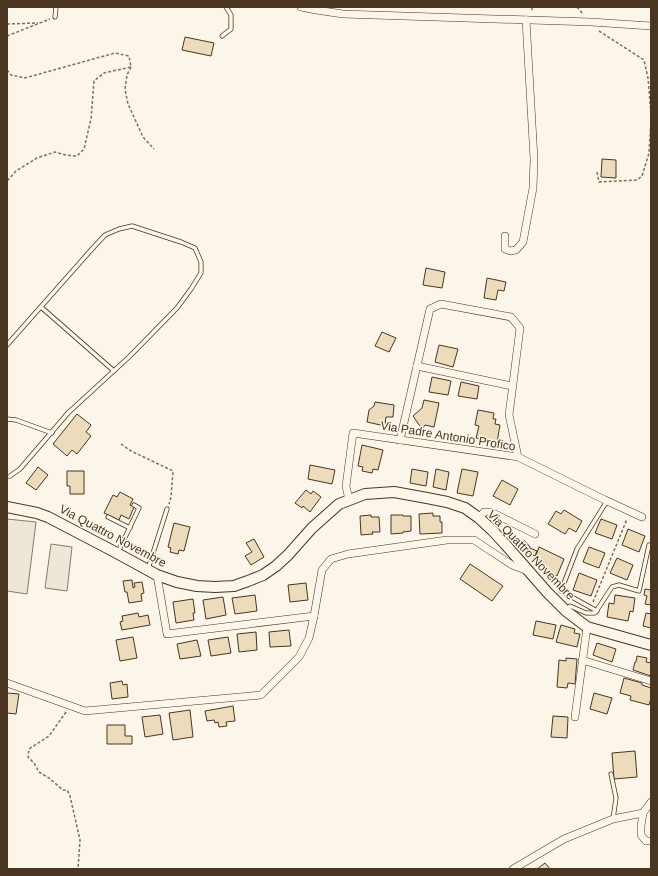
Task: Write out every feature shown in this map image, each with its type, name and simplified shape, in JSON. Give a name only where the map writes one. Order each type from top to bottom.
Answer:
[{"type":"main road","name":"Via Quattro Novembre","points":[[7,507],[37,513],[48,517],[153,573],[177,582],[203,587],[215,587],[234,586],[263,575],[288,555],[312,528],[339,504],[365,494],[394,492],[447,502],[465,508],[492,530],[547,592],[566,611],[587,626],[651,644]]},
{"type":"street","points":[[301,7],[343,14],[605,23],[651,26]]},
{"type":"street","points":[[505,236],[505,249],[510,251],[516,250],[523,242],[533,188],[534,159],[526,20]]},
{"type":"street","points":[[400,440],[430,309],[441,304],[511,318],[520,328],[509,415],[518,457]]},
{"type":"street","points":[[417,366],[512,386]]},
{"type":"street","name":"Via Padre Antonio Profico","points":[[349,500],[346,486],[353,433],[518,457],[642,517]]},
{"type":"street","points":[[478,518],[484,512],[491,512],[535,534]]},
{"type":"street","points":[[7,683],[85,711],[261,695],[299,658],[309,638],[322,570],[331,559],[348,554],[447,540],[474,540],[512,565],[530,572]]},
{"type":"street","points":[[153,573],[167,634],[314,616]]},
{"type":"street","points":[[576,717],[587,626]]},
{"type":"street","points":[[582,660],[651,681]]},
{"type":"street","points":[[651,802],[643,813],[641,826],[641,835],[646,841],[651,841]]},
{"type":"street","points":[[512,869],[564,839],[613,819],[643,813]]},
{"type":"lane","points":[[55,18],[56,7]]},
{"type":"lane","points":[[222,36],[231,29],[231,15],[226,7]]},
{"type":"lane","points":[[7,345],[105,235],[119,229],[132,226],[182,242],[195,248],[201,262],[201,273],[177,308],[130,356],[68,413],[20,469],[7,477]]},
{"type":"lane","points":[[41,307],[114,371]]},
{"type":"lane","points":[[7,418],[52,433]]},
{"type":"lane","points":[[597,611],[561,591],[577,549],[607,501]]},
{"type":"lane","points":[[118,553],[139,508],[134,505]]},
{"type":"lane","points":[[153,573],[167,510]]},
{"type":"lane","points":[[108,517],[130,528]]},
{"type":"lane","points":[[566,611],[570,606],[586,613],[595,613],[612,587],[619,585],[639,591],[649,545]]},
{"type":"lane","points":[[611,774],[616,798],[613,819]]},
{"type":"path","points":[[7,36],[55,18]]},
{"type":"path","points":[[7,24],[40,23]]},
{"type":"path","points":[[599,30],[644,60],[648,78],[651,114]]},
{"type":"path","points":[[7,70],[11,75],[25,78],[115,53],[129,56],[131,67],[127,75],[125,89],[128,104],[143,137],[154,150]]},
{"type":"path","points":[[7,181],[16,171],[37,158],[56,152],[77,156],[84,148],[91,119],[94,81],[104,73],[131,67]]},
{"type":"path","points":[[597,172],[600,182],[637,180],[642,176],[649,153],[651,120]]},
{"type":"path","points":[[121,444],[131,451],[173,471],[171,497],[167,510]]},
{"type":"path","points":[[595,599],[630,512]]},
{"type":"path","points":[[70,706],[49,736],[29,748],[28,758],[34,763],[39,772],[63,790],[67,790],[70,796],[80,840],[78,869]]},
{"type":"shaded area","points":[[7,519],[36,522],[27,594],[7,591]]},
{"type":"shaded area","points":[[51,544],[72,547],[67,591],[45,588]]},
{"type":"building","points":[[185,37],[214,43],[211,56],[182,50]]},
{"type":"building","points":[[602,159],[616,160],[616,178],[601,177]]},
{"type":"building","points":[[426,268],[445,272],[442,288],[423,285]]},
{"type":"building","points":[[487,278],[506,282],[504,291],[498,290],[496,300],[484,298]]},
{"type":"building","points":[[382,332],[396,338],[389,352],[375,346]]},
{"type":"building","points":[[439,345],[458,349],[453,367],[435,362]]},
{"type":"building","points":[[432,377],[451,381],[448,395],[429,392]]},
{"type":"building","points":[[461,382],[479,386],[477,399],[458,396]]},
{"type":"building","points":[[424,400],[439,403],[434,427],[425,425],[422,429],[413,416],[422,408]]},
{"type":"building","points":[[375,402],[394,405],[393,417],[386,417],[385,426],[367,422],[369,410],[374,406]]},
{"type":"building","points":[[478,410],[494,413],[493,419],[496,419],[495,424],[500,425],[497,442],[476,438],[479,426],[475,425]]},
{"type":"building","points":[[77,414],[91,425],[86,432],[91,436],[77,454],[72,450],[67,456],[53,444]]},
{"type":"building","points":[[362,445],[383,450],[378,470],[373,469],[372,473],[362,471],[363,467],[358,466]]},
{"type":"building","points":[[310,465],[335,470],[332,484],[308,479]]},
{"type":"building","points":[[38,467],[48,475],[36,490],[26,483]]},
{"type":"building","points":[[412,469],[428,472],[426,486],[410,483]]},
{"type":"building","points":[[436,469],[449,472],[446,490],[433,487]]},
{"type":"building","points":[[462,469],[478,472],[473,496],[457,493]]},
{"type":"building","points":[[67,471],[84,471],[84,494],[70,494],[70,486],[67,486]]},
{"type":"building","points":[[502,480],[518,489],[510,505],[493,496]]},
{"type":"building","points":[[306,490],[311,494],[313,491],[321,497],[310,512],[303,506],[302,508],[295,503]]},
{"type":"building","points":[[120,492],[133,499],[130,505],[134,507],[129,519],[121,515],[119,520],[104,513],[113,495],[117,497]]},
{"type":"building","points":[[564,510],[582,521],[576,532],[569,528],[565,534],[548,524],[556,511],[561,514]]},
{"type":"building","points":[[433,513],[433,516],[440,516],[440,522],[442,522],[442,533],[420,534],[419,514]]},
{"type":"building","points":[[371,515],[371,517],[379,517],[380,532],[372,532],[373,534],[361,535],[360,516]]},
{"type":"building","points":[[391,515],[411,516],[411,531],[391,534]]},
{"type":"building","points":[[601,519],[617,525],[612,539],[595,533]]},
{"type":"building","points":[[174,523],[190,527],[184,551],[179,550],[178,554],[170,552],[171,548],[168,547]]},
{"type":"building","points":[[628,529],[645,536],[639,552],[622,545]]},
{"type":"building","points":[[254,539],[264,557],[251,565],[245,556],[252,552],[246,543]]},
{"type":"building","points":[[524,540],[530,547],[527,553],[520,547],[521,542]]},
{"type":"building","points":[[539,547],[564,559],[557,576],[545,571],[546,569],[541,565],[543,561],[535,558]]},
{"type":"building","points":[[589,547],[605,553],[599,568],[583,562]]},
{"type":"building","points":[[530,548],[537,551],[535,556],[528,553]]},
{"type":"building","points":[[617,558],[633,565],[627,580],[610,573]]},
{"type":"building","points":[[470,564],[503,586],[492,601],[460,579]]},
{"type":"building","points":[[579,573],[597,580],[591,596],[573,590]]},
{"type":"building","points":[[132,580],[133,588],[135,587],[134,583],[142,582],[144,593],[141,594],[142,601],[129,603],[123,581]]},
{"type":"building","points":[[306,583],[308,600],[290,602],[288,585]]},
{"type":"building","points":[[645,589],[651,590],[651,605],[645,604],[647,596],[644,595]]},
{"type":"building","points":[[255,595],[257,611],[235,614],[232,598]]},
{"type":"building","points":[[615,595],[635,598],[633,612],[630,611],[628,621],[607,617],[609,603],[614,604]]},
{"type":"building","points":[[223,597],[226,615],[206,619],[203,600]]},
{"type":"building","points":[[193,599],[195,613],[193,613],[194,620],[176,623],[173,602]]},
{"type":"building","points":[[138,613],[139,617],[148,615],[150,625],[122,630],[120,622],[123,621],[122,616]]},
{"type":"building","points":[[646,613],[651,614],[651,628],[643,626]]},
{"type":"building","points":[[536,621],[556,625],[553,639],[533,635]]},
{"type":"building","points":[[561,625],[575,629],[574,633],[580,634],[577,647],[556,642]]},
{"type":"building","points":[[289,630],[291,646],[270,647],[269,632]]},
{"type":"building","points":[[256,632],[257,650],[239,652],[237,634]]},
{"type":"building","points":[[133,637],[137,658],[120,661],[116,640]]},
{"type":"building","points":[[228,637],[231,653],[211,656],[208,640]]},
{"type":"building","points":[[197,640],[201,656],[180,659],[177,644]]},
{"type":"building","points":[[597,643],[616,649],[612,662],[593,655]]},
{"type":"building","points":[[637,656],[647,658],[646,662],[651,663],[651,676],[633,670]]},
{"type":"building","points":[[566,658],[577,659],[575,684],[568,683],[567,688],[557,687],[559,660],[566,661]]},
{"type":"building","points":[[624,678],[642,683],[642,685],[651,688],[649,705],[630,700],[631,696],[620,693]]},
{"type":"building","points":[[122,681],[123,685],[127,684],[128,697],[112,699],[110,683]]},
{"type":"building","points":[[7,693],[19,694],[16,714],[7,713]]},
{"type":"building","points":[[594,693],[612,698],[607,714],[590,709]]},
{"type":"building","points":[[233,706],[235,721],[226,722],[227,726],[219,727],[218,722],[215,723],[214,720],[207,721],[205,711]]},
{"type":"building","points":[[190,710],[193,737],[173,740],[169,713]]},
{"type":"building","points":[[160,715],[163,734],[145,737],[142,717]]},
{"type":"building","points":[[553,716],[568,717],[567,738],[551,737]]},
{"type":"building","points":[[107,725],[125,725],[125,736],[132,736],[132,744],[107,744]]},
{"type":"building","points":[[635,751],[637,777],[614,779],[612,753]]},
{"type":"building","points":[[545,863],[550,869],[537,869]]}]
